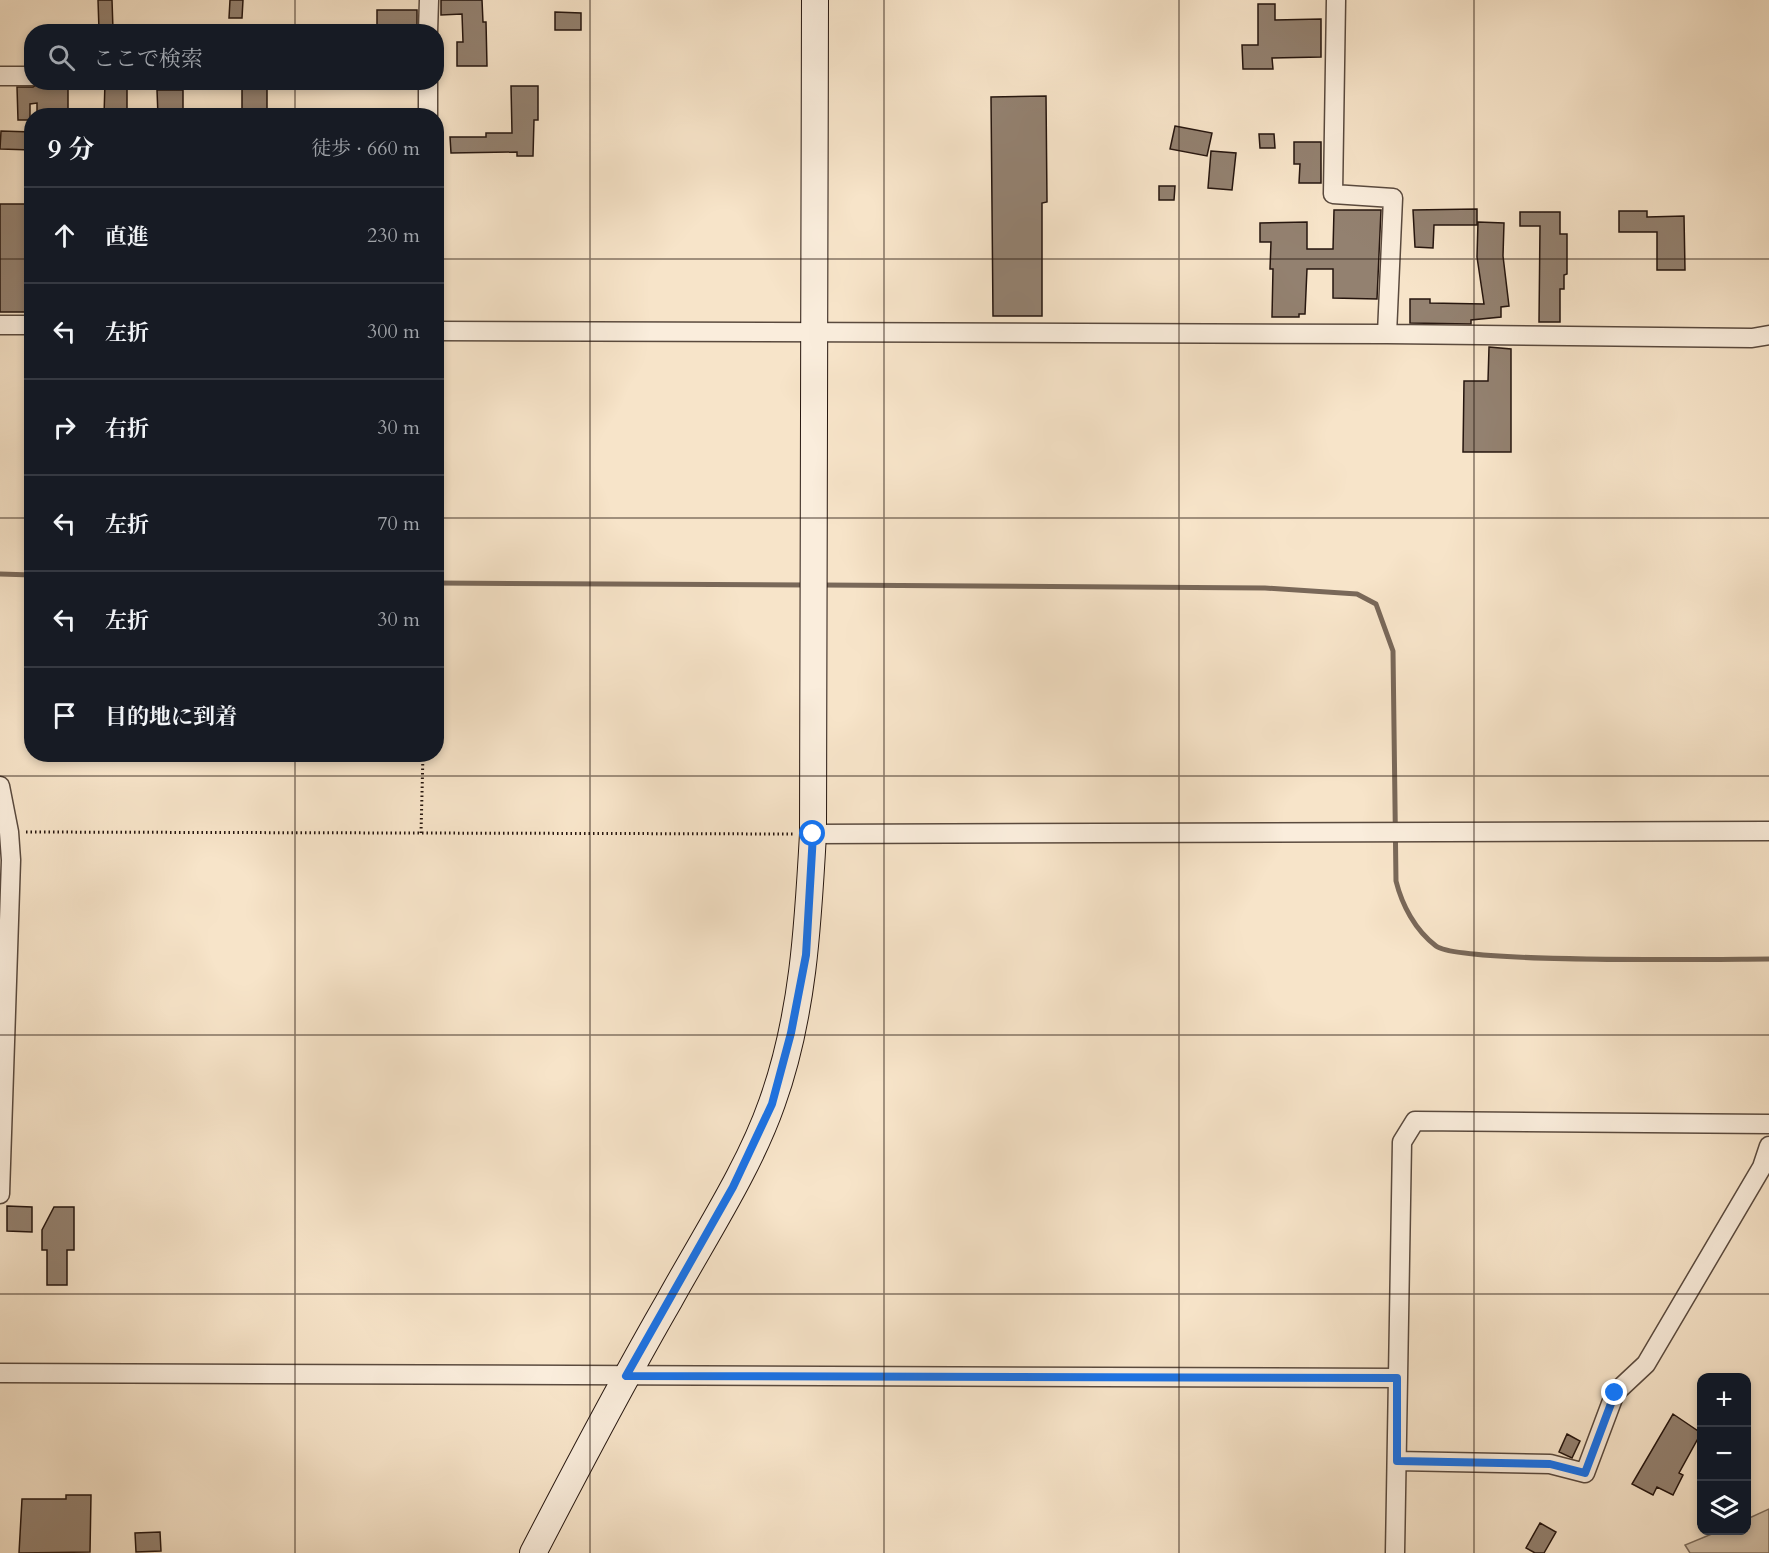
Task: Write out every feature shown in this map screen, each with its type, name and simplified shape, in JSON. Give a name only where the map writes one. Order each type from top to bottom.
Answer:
[{"type":"street","points":[[428,24],[429,0]]},
{"type":"street","points":[[533,1553],[626,1376],[733,1187],[772,1104],[791,1033],[806,955],[813,834],[815,0]]},
{"type":"street","points":[[1336,0],[1333,194],[1393,198],[1388,334]]},
{"type":"street","points":[[0,76],[24,76]]},
{"type":"street","points":[[428,90],[428,108]]},
{"type":"street","points":[[0,325],[24,325]]},
{"type":"street","points":[[444,331],[1388,334],[1729,338],[1769,335]]},
{"type":"street","points":[[0,786],[9,832],[11,860],[0,1194]]},
{"type":"street","points":[[813,834],[1769,831]]},
{"type":"street","points":[[1395,1553],[1402,1142],[1415,1121],[1769,1124]]},
{"type":"street","points":[[1397,1461],[1550,1464],[1585,1473],[1615,1393],[1646,1364],[1762,1167],[1769,1146]]},
{"type":"street","points":[[0,1373],[1397,1378]]},
{"type":"path","points":[[422,833],[423,762]]},
{"type":"path","points":[[9,832],[813,834]]},
{"type":"shaded area","points":[[1769,1509],[1769,1553],[1690,1553],[1685,1545],[1709,1535],[1751,1535],[1751,1517]]},
{"type":"building","points":[[98,0],[112,0],[113,24],[99,24]]},
{"type":"building","points":[[230,0],[243,0],[242,18],[229,18]]},
{"type":"building","points":[[441,0],[482,0],[483,22],[486,22],[487,66],[457,66],[457,42],[463,42],[462,14],[441,15]]},
{"type":"building","points":[[1258,4],[1275,4],[1275,20],[1321,19],[1321,57],[1272,58],[1273,69],[1243,69],[1242,45],[1258,45]]},
{"type":"building","points":[[377,10],[417,10],[417,24],[377,24]]},
{"type":"building","points":[[555,12],[581,13],[581,30],[555,30]]},
{"type":"building","points":[[511,86],[538,86],[538,120],[534,120],[533,156],[517,156],[517,152],[451,153],[450,137],[486,137],[486,133],[512,133]]},
{"type":"building","points":[[17,87],[24,87],[24,90],[68,90],[68,108],[37,108],[37,103],[30,104],[30,108],[24,108],[24,120],[18,120]]},
{"type":"building","points":[[105,90],[127,90],[127,108],[104,108]]},
{"type":"building","points":[[157,90],[183,90],[183,108],[158,108]]},
{"type":"building","points":[[242,90],[267,90],[267,108],[242,108]]},
{"type":"building","points":[[1046,96],[1047,202],[1042,203],[1042,316],[993,316],[991,97]]},
{"type":"building","points":[[1175,126],[1212,133],[1207,156],[1170,149]]},
{"type":"building","points":[[1,131],[24,132],[24,150],[0,149]]},
{"type":"building","points":[[1259,134],[1274,134],[1275,148],[1260,148]]},
{"type":"building","points":[[1294,142],[1321,142],[1321,183],[1299,183],[1300,164],[1294,164]]},
{"type":"building","points":[[1211,151],[1236,153],[1232,190],[1208,188]]},
{"type":"building","points":[[1159,186],[1175,186],[1174,200],[1159,200]]},
{"type":"building","points":[[0,204],[24,204],[24,312],[0,312]]},
{"type":"building","points":[[1477,209],[1477,225],[1434,225],[1433,248],[1415,247],[1413,210]]},
{"type":"building","points":[[1334,210],[1381,210],[1377,299],[1333,298],[1333,269],[1307,269],[1305,314],[1299,314],[1299,317],[1272,317],[1271,242],[1260,242],[1260,223],[1307,222],[1307,249],[1333,249]]},
{"type":"building","points":[[1619,211],[1647,211],[1647,217],[1684,216],[1685,270],[1657,270],[1657,232],[1619,232]]},
{"type":"building","points":[[1520,212],[1560,212],[1560,234],[1567,234],[1567,274],[1564,275],[1564,289],[1560,289],[1560,322],[1539,322],[1540,226],[1520,226]]},
{"type":"building","points":[[1478,222],[1504,223],[1503,256],[1509,306],[1501,307],[1501,317],[1471,320],[1471,324],[1410,323],[1410,299],[1430,299],[1430,303],[1484,304],[1477,257]]},
{"type":"building","points":[[1489,347],[1511,349],[1511,452],[1463,452],[1464,381],[1488,381]]},
{"type":"building","points":[[7,1206],[32,1207],[32,1232],[7,1231]]},
{"type":"building","points":[[54,1207],[74,1207],[74,1250],[67,1250],[67,1285],[47,1285],[47,1250],[42,1250],[42,1230]]},
{"type":"building","points":[[1673,1414],[1697,1430],[1697,1440],[1679,1473],[1683,1475],[1673,1495],[1657,1487],[1653,1495],[1632,1484]]},
{"type":"building","points":[[1567,1434],[1580,1441],[1572,1458],[1559,1452]]},
{"type":"building","points":[[66,1495],[91,1495],[90,1552],[19,1553],[22,1499],[66,1499]]},
{"type":"building","points":[[1540,1523],[1556,1532],[1544,1553],[1535,1553],[1526,1548]]},
{"type":"building","points":[[160,1532],[161,1551],[136,1552],[135,1533]]},
{"type":"waterway","points":[[0,574],[24,575]]},
{"type":"waterway","points":[[444,583],[807,585]]},
{"type":"waterway","points":[[822,585],[1265,588],[1357,594],[1376,604],[1393,651],[1396,881],[1410,917],[1428,940],[1436,946],[1455,952],[1491,956],[1649,960],[1769,959]]},
{"type":"route","points":[[813,834],[806,955],[791,1033],[772,1104],[733,1187],[626,1376],[1397,1378],[1397,1461],[1504,1461],[1550,1464],[1585,1473],[1615,1393]]}]
